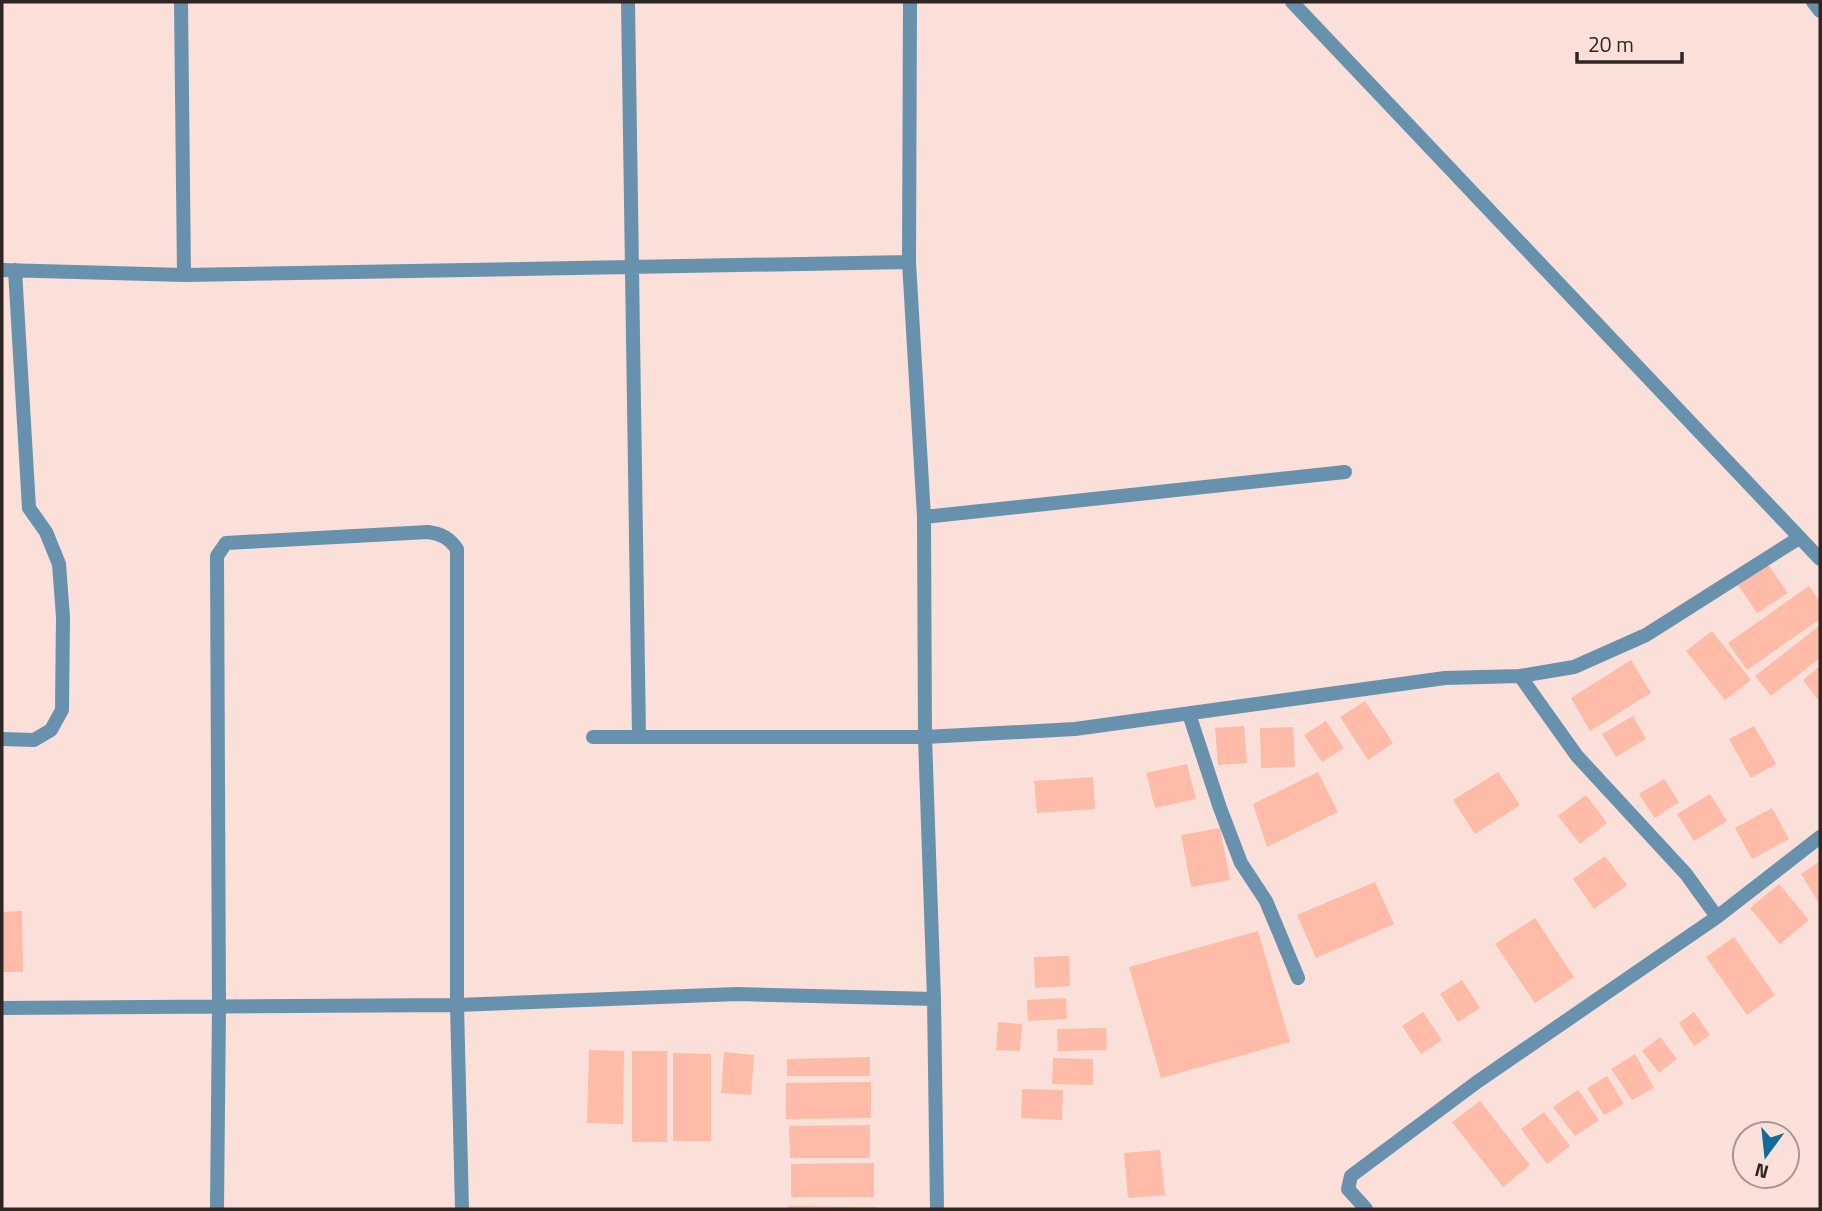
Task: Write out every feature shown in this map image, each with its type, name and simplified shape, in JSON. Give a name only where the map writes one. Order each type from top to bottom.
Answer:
[{"type":"street","points":[[181,2],[184,275]]},
{"type":"street","points":[[628,2],[639,737]]},
{"type":"street","points":[[910,2],[909,262],[924,517],[926,737],[937,1209]]},
{"type":"street","points":[[1292,2],[1820,559]]},
{"type":"street","points":[[1813,2],[1820,11]]},
{"type":"street","points":[[2,739],[34,740],[51,730],[62,710],[63,617],[59,564],[46,532],[29,508],[8,270],[184,275],[909,262]]},
{"type":"street","points":[[924,517],[1345,472]]},
{"type":"street","points":[[216,1209],[219,1007],[217,556],[226,543],[428,532],[441,534],[451,540],[457,550],[457,1005],[462,1209]]},
{"type":"street","points":[[593,737],[926,737],[1075,729],[1445,678],[1520,676],[1574,667],[1646,635],[1800,538]]},
{"type":"street","points":[[1520,676],[1577,756],[1686,874],[1717,917]]},
{"type":"street","points":[[1189,714],[1241,863],[1266,901],[1298,978]]},
{"type":"street","points":[[1366,1209],[1348,1189],[1351,1176],[1477,1082],[1717,917],[1820,837]]},
{"type":"street","points":[[2,1008],[457,1005],[737,994],[934,999]]},
{"type":"building","points":[[1768,565],[1788,593],[1757,613],[1738,585]]},
{"type":"building","points":[[1809,586],[1820,602],[1820,619],[1747,670],[1728,643]]},
{"type":"building","points":[[1820,625],[1820,658],[1771,696],[1755,676]]},
{"type":"building","points":[[1712,631],[1751,680],[1725,700],[1686,651]]},
{"type":"building","points":[[1631,660],[1651,693],[1590,731],[1571,698]]},
{"type":"building","points":[[1820,666],[1820,702],[1803,680]]},
{"type":"building","points":[[1365,701],[1393,743],[1368,760],[1340,717]]},
{"type":"building","points":[[1633,716],[1646,739],[1616,757],[1602,734]]},
{"type":"building","points":[[1326,721],[1344,748],[1322,762],[1304,735]]},
{"type":"building","points":[[1244,726],[1247,763],[1218,765],[1215,728]]},
{"type":"building","points":[[1754,726],[1776,764],[1751,778],[1729,739]]},
{"type":"building","points":[[1293,727],[1295,767],[1261,768],[1260,728]]},
{"type":"building","points":[[1187,764],[1196,799],[1155,808],[1146,773]]},
{"type":"building","points":[[1318,772],[1338,812],[1267,847],[1253,804]]},
{"type":"building","points":[[1498,772],[1520,805],[1475,834],[1453,800]]},
{"type":"building","points":[[1093,777],[1095,809],[1037,813],[1034,781]]},
{"type":"building","points":[[1664,779],[1679,802],[1655,818],[1639,794]]},
{"type":"building","points":[[1710,794],[1727,821],[1694,841],[1677,814]]},
{"type":"building","points":[[1586,795],[1607,823],[1580,844],[1558,816]]},
{"type":"building","points":[[1772,808],[1789,839],[1752,859],[1735,828]]},
{"type":"building","points":[[1220,828],[1230,880],[1191,887],[1181,835]]},
{"type":"building","points":[[1605,856],[1627,885],[1594,909],[1573,879]]},
{"type":"building","points":[[1820,861],[1820,905],[1801,874]]},
{"type":"building","points":[[1375,882],[1394,924],[1316,958],[1297,915]]},
{"type":"building","points":[[1779,884],[1809,920],[1780,944],[1750,908]]},
{"type":"building","points":[[22,911],[23,972],[2,972],[2,912]]},
{"type":"building","points":[[1535,918],[1574,977],[1535,1003],[1495,944]]},
{"type":"building","points":[[1258,931],[1290,1042],[1161,1078],[1129,967]]},
{"type":"building","points":[[1734,937],[1775,995],[1747,1015],[1706,957]]},
{"type":"building","points":[[1069,956],[1070,986],[1035,988],[1034,957]]},
{"type":"building","points":[[1462,980],[1480,1008],[1458,1022],[1440,994]]},
{"type":"building","points":[[1066,998],[1067,1019],[1028,1021],[1027,1000]]},
{"type":"building","points":[[1423,1012],[1442,1040],[1421,1054],[1402,1026]]},
{"type":"building","points":[[1694,1012],[1710,1035],[1694,1046],[1679,1023]]},
{"type":"building","points":[[998,1022],[1022,1024],[1020,1051],[996,1050]]},
{"type":"building","points":[[1106,1028],[1107,1050],[1058,1051],[1057,1029]]},
{"type":"building","points":[[1660,1037],[1677,1059],[1659,1073],[1642,1051]]},
{"type":"building","points":[[589,1050],[624,1051],[623,1124],[587,1123]]},
{"type":"building","points":[[632,1051],[667,1051],[667,1142],[632,1142]]},
{"type":"building","points":[[724,1052],[754,1055],[751,1095],[721,1093]]},
{"type":"building","points":[[673,1053],[711,1054],[711,1141],[673,1141]]},
{"type":"building","points":[[1635,1054],[1654,1088],[1632,1100],[1611,1069]]},
{"type":"building","points":[[870,1057],[870,1076],[787,1076],[787,1059]]},
{"type":"building","points":[[1053,1058],[1093,1059],[1093,1085],[1052,1084]]},
{"type":"building","points":[[1607,1076],[1624,1104],[1604,1115],[1587,1088]]},
{"type":"building","points":[[871,1082],[871,1118],[786,1119],[786,1083]]},
{"type":"building","points":[[1022,1089],[1063,1090],[1062,1120],[1021,1118]]},
{"type":"building","points":[[1578,1090],[1599,1120],[1575,1136],[1553,1107]]},
{"type":"building","points":[[1480,1101],[1530,1165],[1503,1187],[1452,1122]]},
{"type":"building","points":[[1544,1112],[1570,1146],[1547,1164],[1521,1129]]},
{"type":"building","points":[[870,1125],[870,1158],[790,1158],[789,1126]]},
{"type":"building","points":[[1160,1150],[1165,1195],[1128,1198],[1124,1153]]},
{"type":"building","points":[[874,1163],[874,1197],[791,1197],[791,1164]]},
{"type":"building","points":[[788,1206],[876,1207],[876,1209],[788,1209]]}]
